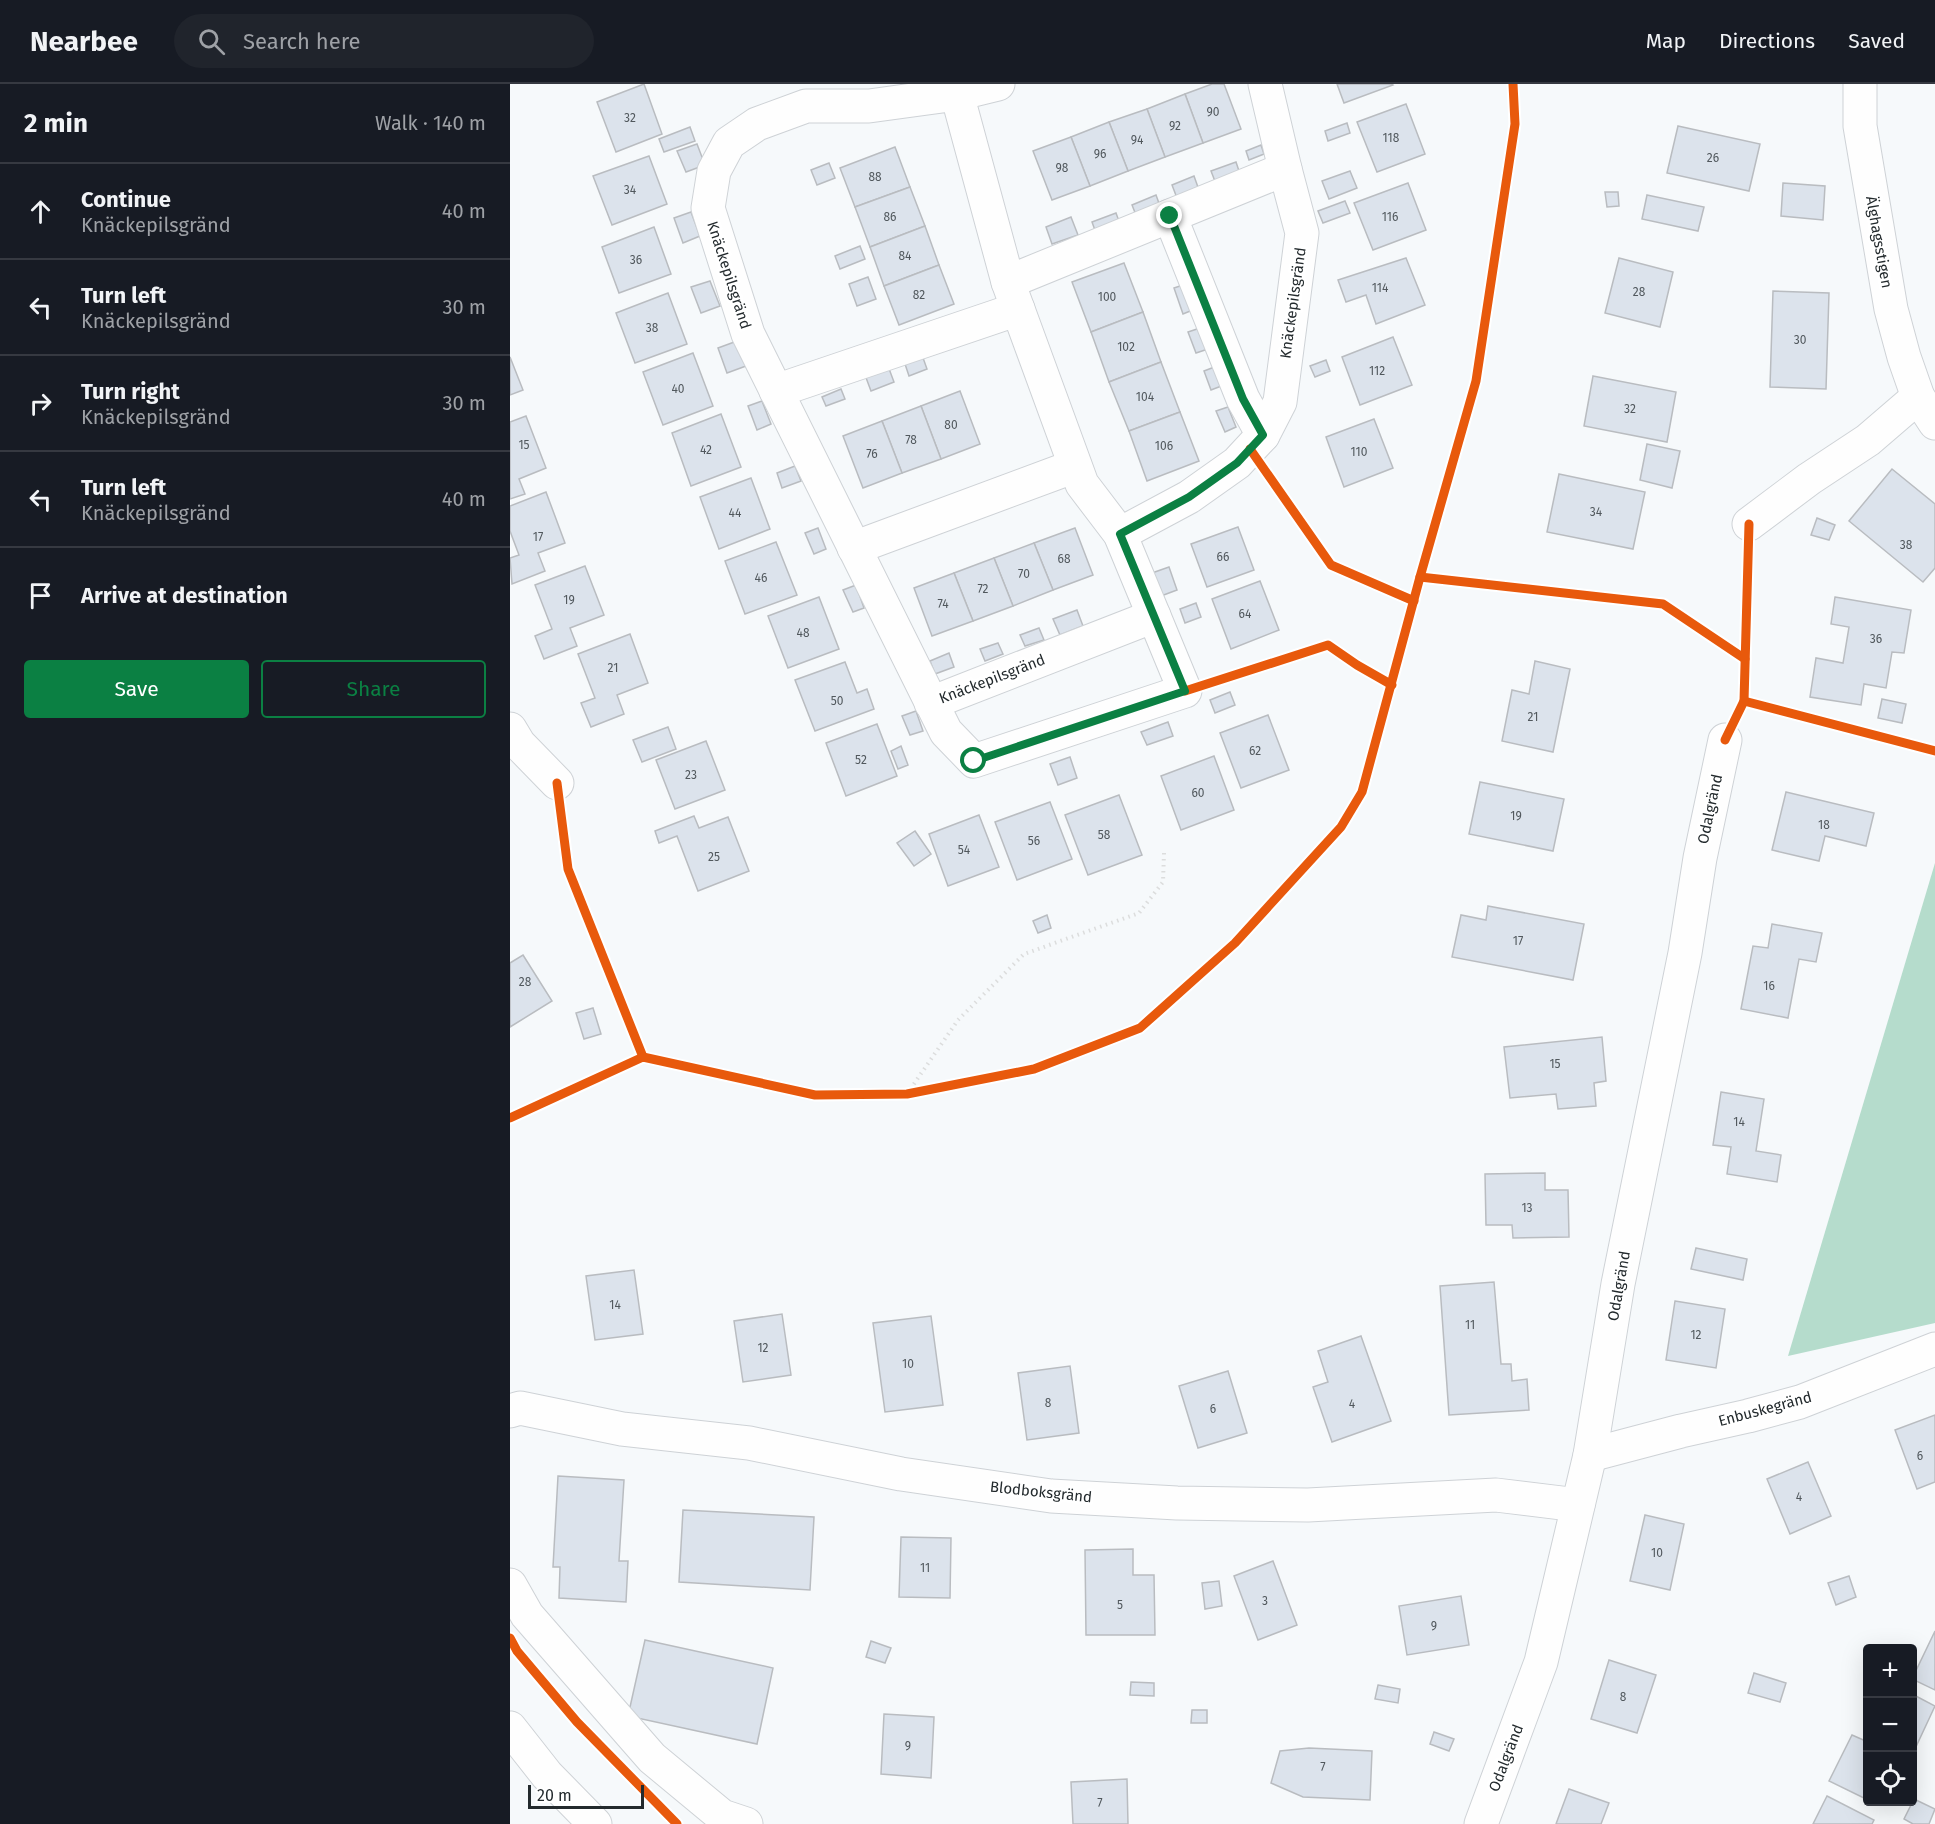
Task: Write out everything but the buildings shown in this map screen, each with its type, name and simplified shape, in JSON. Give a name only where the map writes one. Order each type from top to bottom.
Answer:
[{"type":"street","name":"Knäckepilsgränd","points":[[957,94],[1013,296],[1075,466],[1082,484],[1120,534],[1185,691],[974,761],[946,732],[748,334],[708,208],[714,171],[729,143],[757,124],[806,106],[868,106],[957,94],[998,84]]},
{"type":"street","name":"Knäckepilsgränd","points":[[1120,534],[1189,497],[1237,463],[1263,435],[1280,402],[1302,233],[1265,84]]},
{"type":"street","name":"Älghagsstigen","points":[[1749,524],[1809,479],[1868,440],[1927,410],[1904,357],[1891,309],[1860,126],[1860,84]]},
{"type":"street","points":[[777,391],[1013,296],[1170,216],[1285,169]]},
{"type":"street","points":[[1170,216],[1243,399],[1263,435]]},
{"type":"street","points":[[854,548],[1075,466]]},
{"type":"street","name":"Knäckepilsgränd","points":[[931,703],[1154,616]]},
{"type":"street","points":[[510,729],[519,744],[557,783]]},
{"type":"street","name":"Odalgränd","points":[[1481,1824],[1541,1662],[1590,1455],[1618,1284],[1683,964],[1700,858],[1725,740]]},
{"type":"street","name":"Enbuskegränd","points":[[1590,1455],[1800,1402],[1935,1349]]},
{"type":"street","name":"Blodboksgränd","points":[[510,1411],[520,1408],[622,1429],[749,1443],[901,1473],[1051,1496],[1177,1503],[1308,1505],[1496,1495],[1578,1505]]},
{"type":"street","points":[[510,1585],[527,1615],[652,1758],[722,1816],[746,1824]]},
{"type":"street","points":[[510,1728],[547,1775],[595,1824]]},
{"type":"path","points":[[907,1094],[957,1020],[1024,954],[1139,913],[1164,882],[1164,853]]},
{"type":"path","points":[[896,1094],[919,1091]]},
{"type":"green space","points":[[1935,863],[1935,1323],[1788,1356]]},
{"type":"cycle path","points":[[510,1118],[643,1057],[815,1095],[907,1094],[1034,1069],[1140,1028],[1235,943],[1341,827],[1362,792],[1476,381],[1515,124],[1513,84]]},
{"type":"cycle path","points":[[1250,449],[1331,565],[1414,601]]},
{"type":"cycle path","points":[[1725,740],[1744,701],[1749,524]]},
{"type":"cycle path","points":[[1420,577],[1663,604],[1745,659]]},
{"type":"cycle path","points":[[1185,691],[1328,645],[1392,685]]},
{"type":"cycle path","points":[[1744,701],[1935,751]]},
{"type":"cycle path","points":[[557,783],[568,869],[643,1057]]},
{"type":"cycle path","points":[[510,1638],[517,1651],[577,1722],[677,1824]]},
{"type":"route","points":[[974,761],[1185,691],[1120,534],[1189,497],[1237,463],[1263,435],[1243,399],[1170,216]]}]
